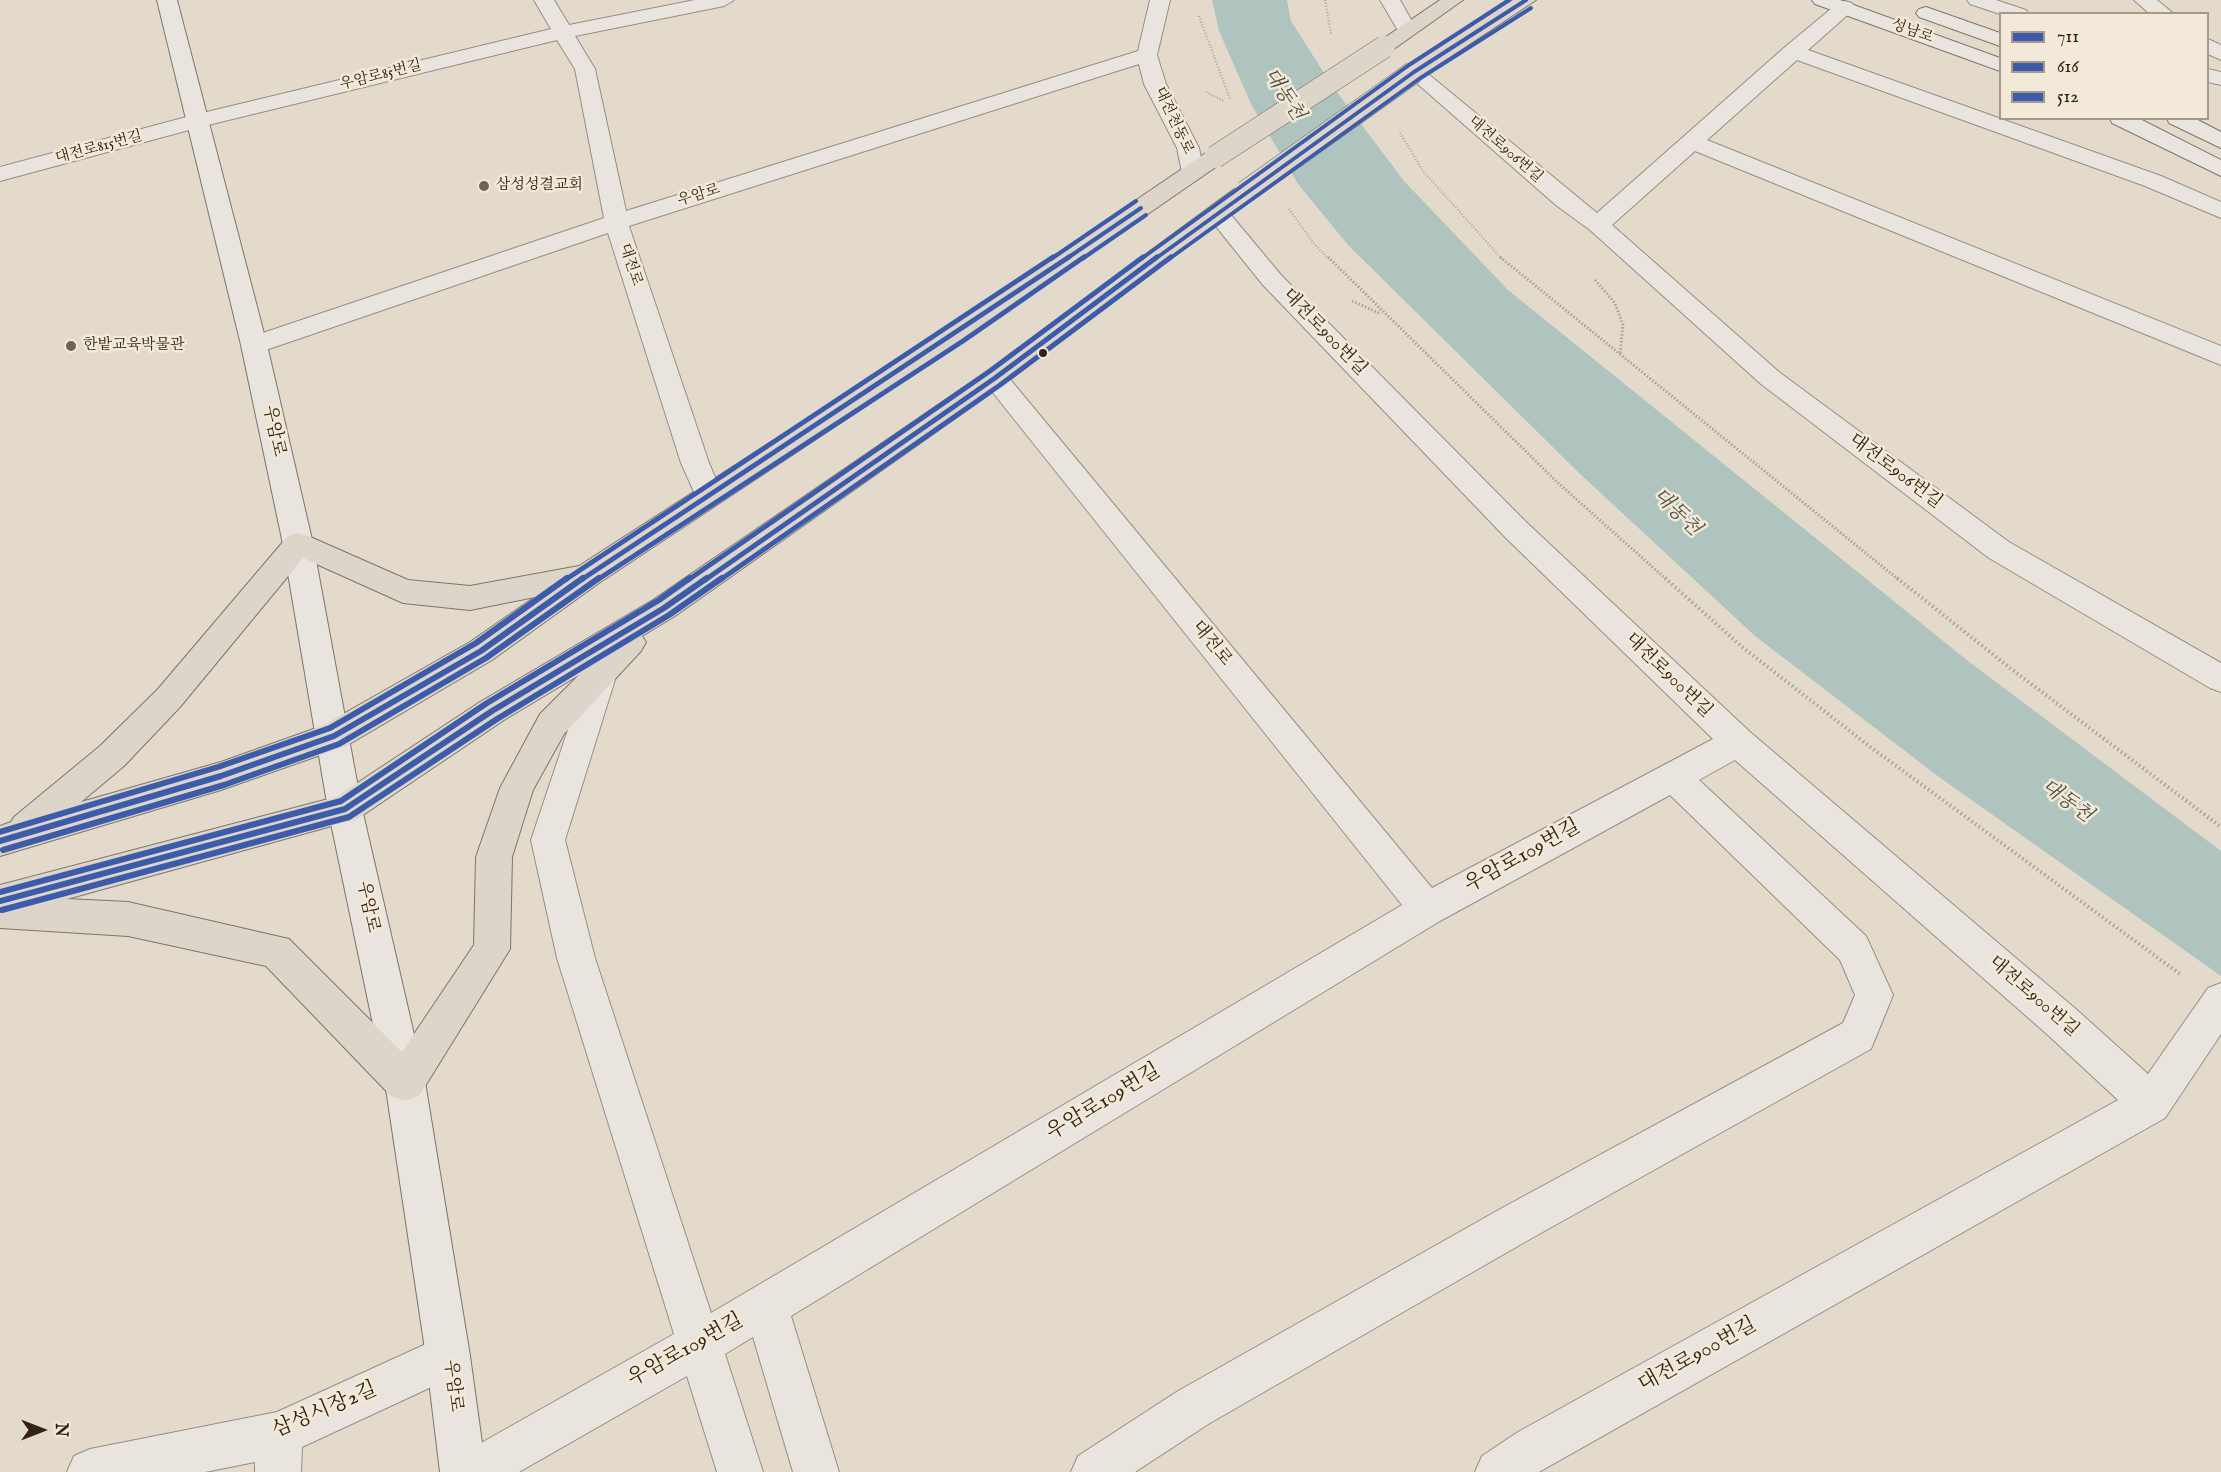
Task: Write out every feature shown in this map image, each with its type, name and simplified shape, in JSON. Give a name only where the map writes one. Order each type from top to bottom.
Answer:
[{"type":"main road","points":[[8,839],[221,776],[334,736],[481,651],[588,575],[958,333],[1204,165],[1453,0]]},
{"type":"main road","points":[[0,901],[345,809],[492,711],[664,608],[995,378],[1245,192],[1414,72],[1526,0]]},
{"type":"main road","points":[[8,839],[112,756],[160,706],[298,544],[359,569],[403,591],[459,597],[470,598],[588,575]]},
{"type":"main road","points":[[0,912],[128,919],[276,951],[405,1082],[492,949],[494,857],[517,788],[552,724],[664,608]]},
{"type":"street","name":"우암로","points":[[167,0],[254,345],[298,544],[334,736],[345,809],[405,1082],[448,1356],[463,1472]]},
{"type":"street","points":[[544,0],[564,32]]},
{"type":"street","name":"우암로85번길","points":[[198,121],[564,32],[723,0]]},
{"type":"street","name":"대전천동로","points":[[1160,0],[1147,55],[1155,84],[1188,148],[1204,165]]},
{"type":"street","points":[[1389,0],[1407,30]]},
{"type":"street","name":"성남로","points":[[1822,0],[1999,64]]},
{"type":"street","points":[[1977,0],[2013,12]]},
{"type":"street","points":[[2145,0],[2161,12]]},
{"type":"street","points":[[1598,225],[1792,51],[1845,8]]},
{"type":"street","name":"성남로","points":[[1912,8],[1999,39]]},
{"type":"street","name":"대전로","points":[[564,32],[585,69],[616,222],[695,463],[709,496]]},
{"type":"street","points":[[1792,51],[2153,181],[2221,211]]},
{"type":"street","name":"우암로","points":[[254,345],[616,222],[1147,55]]},
{"type":"street","name":"대전로906번길","points":[[1414,72],[1565,201],[1598,225],[1770,378],[1999,550],[2221,679]]},
{"type":"street","points":[[2124,120],[2221,169]]},
{"type":"street","points":[[2181,120],[2221,141]]},
{"type":"street","name":"대전로815번길","points":[[0,174],[198,121]]},
{"type":"street","points":[[1691,142],[2013,269],[2221,356]]},
{"type":"street","name":"대전로900번길","points":[[1218,214],[1272,280],[1515,529],[1738,742],[2063,1023],[2151,1104]]},
{"type":"street","name":"대전로","points":[[995,378],[1427,909]]},
{"type":"street","points":[[602,670],[548,840],[576,958],[697,1345],[740,1472]]},
{"type":"street","name":"우암로109번길","points":[[474,1472],[766,1306],[1427,909],[1738,742]]},
{"type":"street","points":[[1094,1472],[1205,1401],[1517,1223],[1857,1036],[1874,995],[1853,948],[1671,776]]},
{"type":"street","name":"대전로900번길","points":[[1498,1472],[1544,1443],[2151,1104],[2221,1001]]},
{"type":"street","points":[[766,1306],[816,1472]]},
{"type":"street","name":"삼성시장2길","points":[[90,1472],[279,1453],[448,1356]]},
{"type":"path","points":[[1324,0],[1332,36]]},
{"type":"path","points":[[1197,9],[1233,105]]},
{"type":"path","points":[[1395,126],[1423,171],[1497,255],[1875,562],[2010,668],[2221,827]]},
{"type":"path","points":[[1285,202],[1314,244],[1453,382],[1557,482],[1741,646],[1869,746],[2181,974]]},
{"type":"water","name":"대동천","points":[[1212,0],[1287,0],[1291,21],[1331,84],[1404,181],[1508,290],[1968,661],[2221,851],[2221,976],[1939,777],[1755,636],[1578,472],[1348,245],[1298,184],[1251,104],[1219,31]]},
{"type":"transit line","name":"512","points":[[0,892],[341,801],[487,703],[659,600],[990,371],[1240,185],[1409,65],[1509,0]]},
{"type":"transit line","name":"711","points":[[0,901],[345,809],[492,711],[664,608],[995,378],[1245,192],[1414,72],[1526,0]]},
{"type":"transit line","name":"616","points":[[2,910],[349,817],[497,719],[669,615],[1000,385],[1250,199],[1419,79],[1531,8]]},
{"type":"transit line","name":"512","points":[[0,832],[218,767],[330,728],[476,643],[583,567],[953,326],[1136,201]]},
{"type":"transit line","name":"711","points":[[0,841],[221,776],[334,736],[481,651],[588,575],[958,333],[1141,208]]},
{"type":"transit line","name":"616","points":[[3,850],[224,785],[339,744],[486,658],[593,582],[963,341],[1146,215]]},
{"type":"place","name":"삼성성결교회","points":[[484,186]]},
{"type":"place","name":"한밭교육박물관","points":[[71,346]]}]
